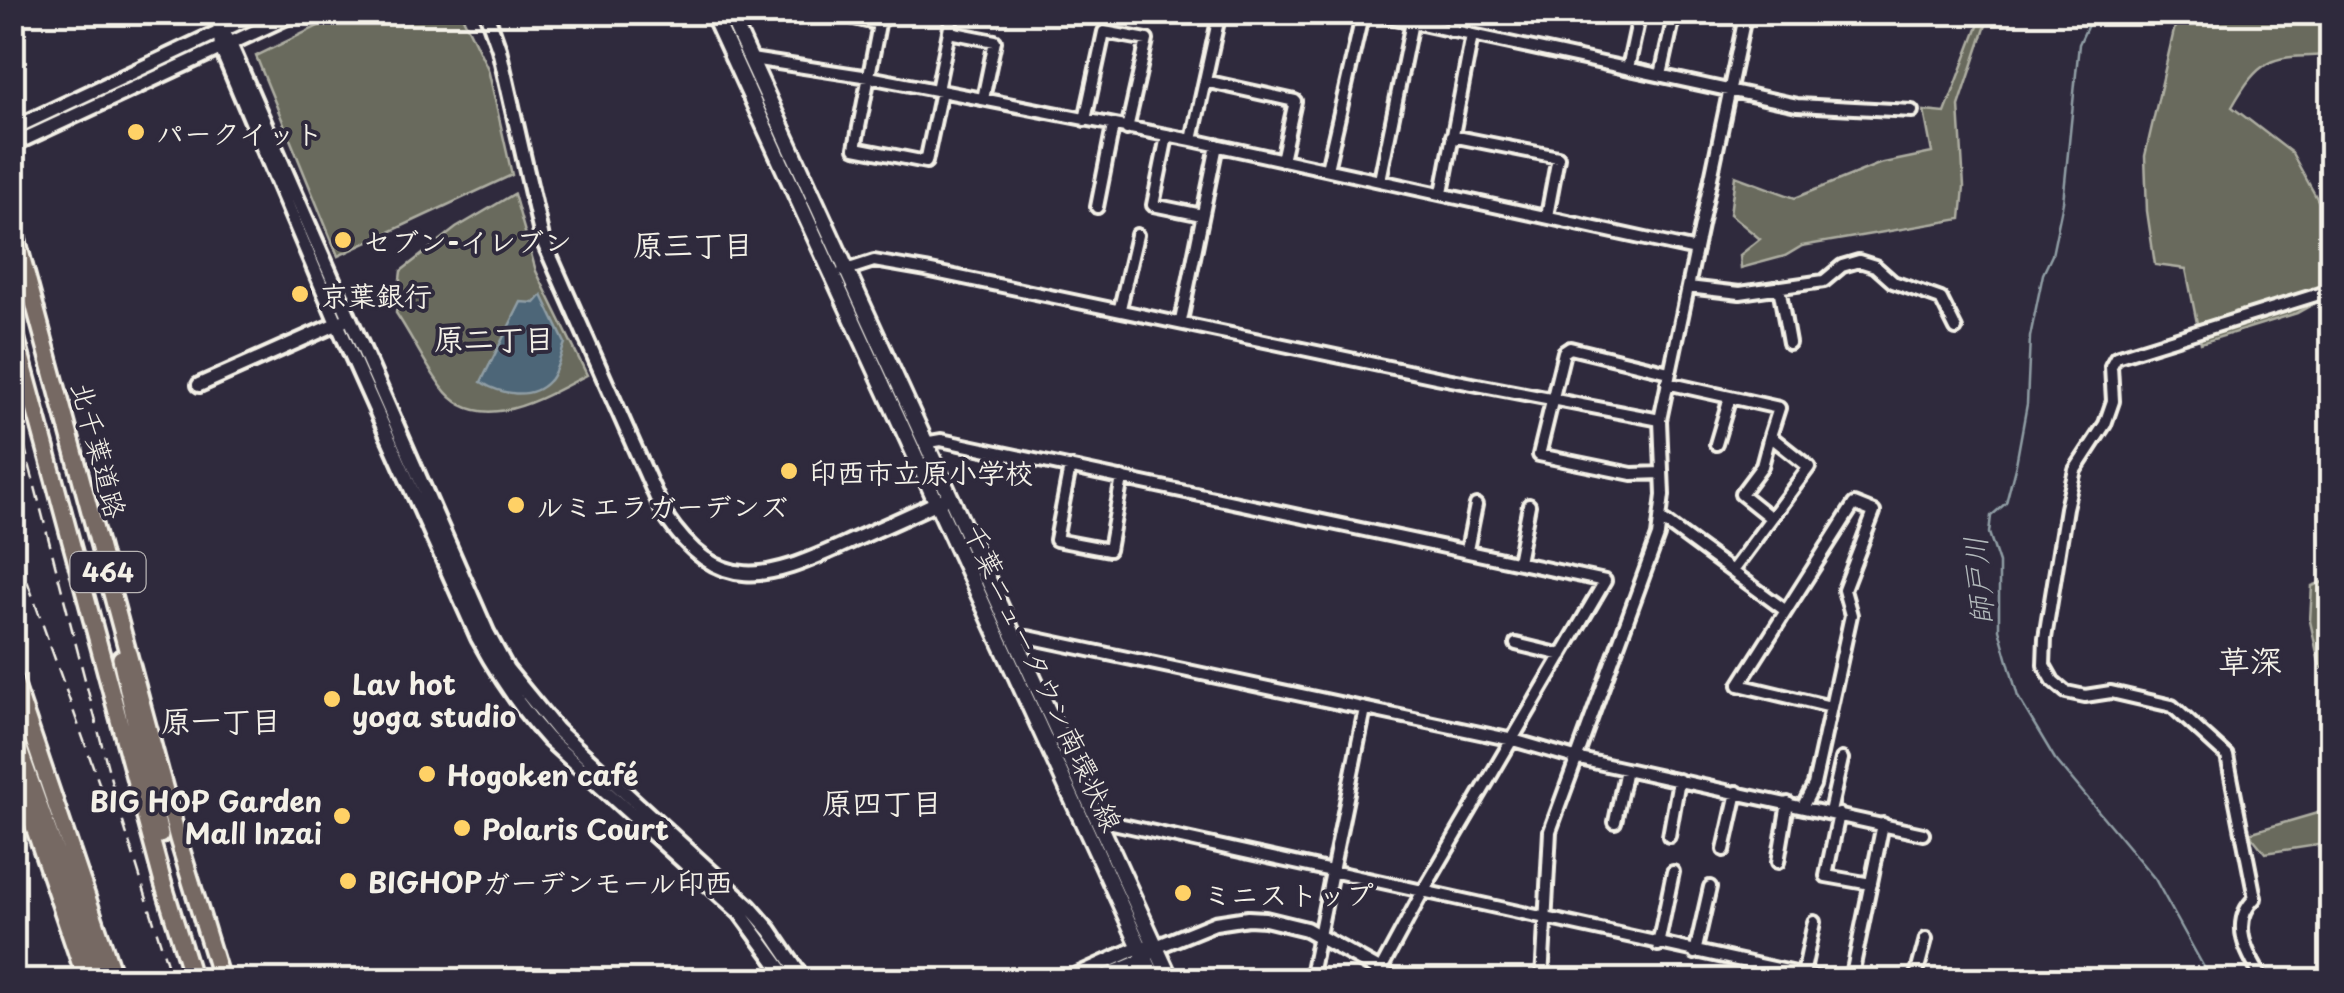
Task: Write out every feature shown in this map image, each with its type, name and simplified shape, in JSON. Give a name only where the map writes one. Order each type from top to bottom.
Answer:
[{"type":"highway","name":"北千葉道路","points":[[12,221],[178,839],[221,980]]},
{"type":"highway","name":"北千葉道路","points":[[12,323],[163,883],[193,980]]},
{"type":"highway","points":[[116,604],[123,670],[162,842],[163,883]]},
{"type":"highway","points":[[12,675],[114,980]]},
{"type":"highway","points":[[12,730],[102,980]]},
{"type":"highway","points":[[12,762],[86,980]]},
{"type":"main road","name":"千葉ニュータウン南環状線","points":[[712,12],[924,443],[943,500],[1016,642],[1171,980]]},
{"type":"main road","name":"千葉ニュータウン南環状線","points":[[729,12],[839,273],[1155,980]]},
{"type":"street","points":[[212,12],[478,638],[524,712],[548,739],[740,914],[789,980]]},
{"type":"street","points":[[12,129],[261,12]]},
{"type":"street","points":[[12,144],[298,12]]},
{"type":"street","points":[[486,12],[500,49],[542,238],[664,514],[682,541],[707,561],[729,570],[775,573],[943,500]]},
{"type":"street","points":[[830,12],[880,24],[856,148],[926,162],[953,12]]},
{"type":"street","points":[[1192,140],[1220,12]]},
{"type":"street","points":[[1328,170],[1365,12],[1797,105],[1912,111]]},
{"type":"street","points":[[1451,30],[1455,12]]},
{"type":"street","points":[[1628,68],[1640,12]]},
{"type":"street","points":[[1661,75],[1674,12]]},
{"type":"street","points":[[1542,980],[1550,831],[1658,536],[1660,420],[1746,12]]},
{"type":"street","points":[[1380,180],[1412,22]]},
{"type":"street","points":[[949,32],[995,42],[982,99]]},
{"type":"street","points":[[1085,120],[1104,32],[1147,40],[1127,128]]},
{"type":"street","points":[[1442,193],[1472,35]]},
{"type":"street","points":[[750,58],[869,77],[1192,140],[1696,250]]},
{"type":"street","points":[[1206,81],[1296,101],[1282,160]]},
{"type":"street","points":[[1097,207],[1113,126]]},
{"type":"street","points":[[1167,136],[1154,205],[1202,215]]},
{"type":"street","points":[[1452,136],[1558,158],[1547,216]]},
{"type":"street","points":[[1180,321],[1217,146]]},
{"type":"street","points":[[1120,308],[1137,235]]},
{"type":"street","points":[[839,273],[874,261],[1660,420]]},
{"type":"street","points":[[1688,287],[1740,292],[1824,281],[1842,266],[1860,261],[1875,266],[1893,282],[1941,300],[1956,328]]},
{"type":"street","points":[[1779,287],[1789,343]]},
{"type":"street","points":[[2263,980],[2240,930],[2244,908],[2255,898],[2227,756],[2172,706],[2111,692],[2085,696],[2066,692],[2053,681],[2044,664],[2044,638],[2075,470],[2105,424],[2113,400],[2111,366],[2116,357],[2332,290]]},
{"type":"street","points":[[199,384],[344,320]]},
{"type":"street","points":[[344,320],[507,669],[556,730],[749,906],[804,980]]},
{"type":"street","points":[[1662,473],[1632,474],[1539,455],[1564,352],[1570,348],[1779,408],[1762,466],[1741,494],[1771,518]]},
{"type":"street","points":[[1716,444],[1730,397]]},
{"type":"street","points":[[1732,571],[1809,467],[1770,436]]},
{"type":"street","points":[[924,443],[940,440],[1605,581],[1422,892],[1378,976]]},
{"type":"street","points":[[1070,467],[1056,540],[1109,550],[1122,478]]},
{"type":"street","points":[[1803,806],[1814,785],[1852,615],[1844,590],[1874,512],[1854,504],[1739,685],[1831,707]]},
{"type":"street","points":[[1468,550],[1476,506]]},
{"type":"street","points":[[1518,562],[1529,506]]},
{"type":"street","points":[[1661,519],[1786,611]]},
{"type":"street","points":[[1016,642],[1028,637],[1513,740],[1576,758],[1923,834]]},
{"type":"street","points":[[1516,644],[1562,656]]},
{"type":"street","points":[[1310,980],[1365,709]]},
{"type":"street","points":[[1842,759],[1826,876],[1871,884]]},
{"type":"street","points":[[1615,822],[1626,769]]},
{"type":"street","points":[[1668,836],[1679,780]]},
{"type":"street","points":[[1724,850],[1737,792]]},
{"type":"street","points":[[1778,862],[1788,803]]},
{"type":"street","points":[[1099,824],[1104,821],[1828,980]]},
{"type":"street","points":[[1851,980],[1884,824]]},
{"type":"street","points":[[1658,945],[1673,872]]},
{"type":"street","points":[[1695,953],[1710,887]]},
{"type":"street","points":[[1066,980],[1215,923],[1248,918],[1289,924],[1321,936],[1378,976],[1397,980]]},
{"type":"street","points":[[1803,975],[1814,922]]},
{"type":"street","points":[[1915,980],[1926,939]]},
{"type":"street","points":[[1096,980],[1142,953]]},
{"type":"green space","points":[[345,13],[461,13],[488,69],[512,175],[338,256],[256,56]]},
{"type":"green space","points":[[1983,13],[1990,13],[1959,106],[1964,187],[1961,219],[1802,246],[1785,256],[1741,268],[1740,255],[1760,239],[1730,214],[1735,176],[1795,198],[1879,164],[1932,153],[1924,111],[1945,113]]},
{"type":"green space","points":[[2178,13],[2331,13],[2331,55],[2283,58],[2262,67],[2232,107],[2292,153],[2331,224],[2331,294],[2297,313],[2201,343],[2186,269],[2155,265],[2147,211],[2145,156]]},
{"type":"green space","points":[[514,194],[536,271],[587,375],[512,409],[473,410],[456,402],[441,386],[396,313],[401,271],[456,228]]},
{"type":"green space","points":[[2332,579],[2331,670],[2320,667],[2310,621],[2312,586]]},
{"type":"green space","points":[[2331,809],[2331,843],[2265,853],[2249,833]]},
{"type":"water","points":[[542,295],[565,343],[552,377],[542,387],[525,393],[497,390],[481,382],[521,302],[535,303]]},
{"type":"waterway","name":"師戸川","points":[[2094,12],[2079,44],[2063,202],[2030,337],[2027,404],[2016,464],[2006,503],[1991,516],[1989,533],[1999,563],[1999,629],[2018,697],[2055,759],[2155,879],[2211,980]]},
{"type":"railway","points":[[12,398],[117,803],[172,980]]},
{"type":"railway","points":[[12,538],[100,786]]},
{"type":"place","name":"パークイット","points":[[136,132]]},
{"type":"place","name":"セブン-イレブン","points":[[343,240]]},
{"type":"place","name":"京葉銀行","points":[[300,294]]},
{"type":"place","name":"印西市立原小学校","points":[[789,471]]},
{"type":"place","name":"ルミエラガーデンズ","points":[[516,505]]},
{"type":"place","name":"Lav hot yoga studio","points":[[332,699]]},
{"type":"place","name":"Hogoken café","points":[[427,774]]},
{"type":"place","name":"BIG HOP Garden Mall Inzai","points":[[342,816]]},
{"type":"place","name":"Polaris Court","points":[[462,828]]},
{"type":"place","name":"BIGHOPガーデンモール印西","points":[[348,881]]},
{"type":"place","name":"ミニストップ","points":[[1183,893]]},
{"type":"district","name":"原三丁目","points":[[693,243]]},
{"type":"district","name":"原二丁目","points":[[494,337]]},
{"type":"district","name":"草深","points":[[2250,660]]},
{"type":"district","name":"原一丁目","points":[[221,719]]},
{"type":"district","name":"原四丁目","points":[[882,801]]}]
